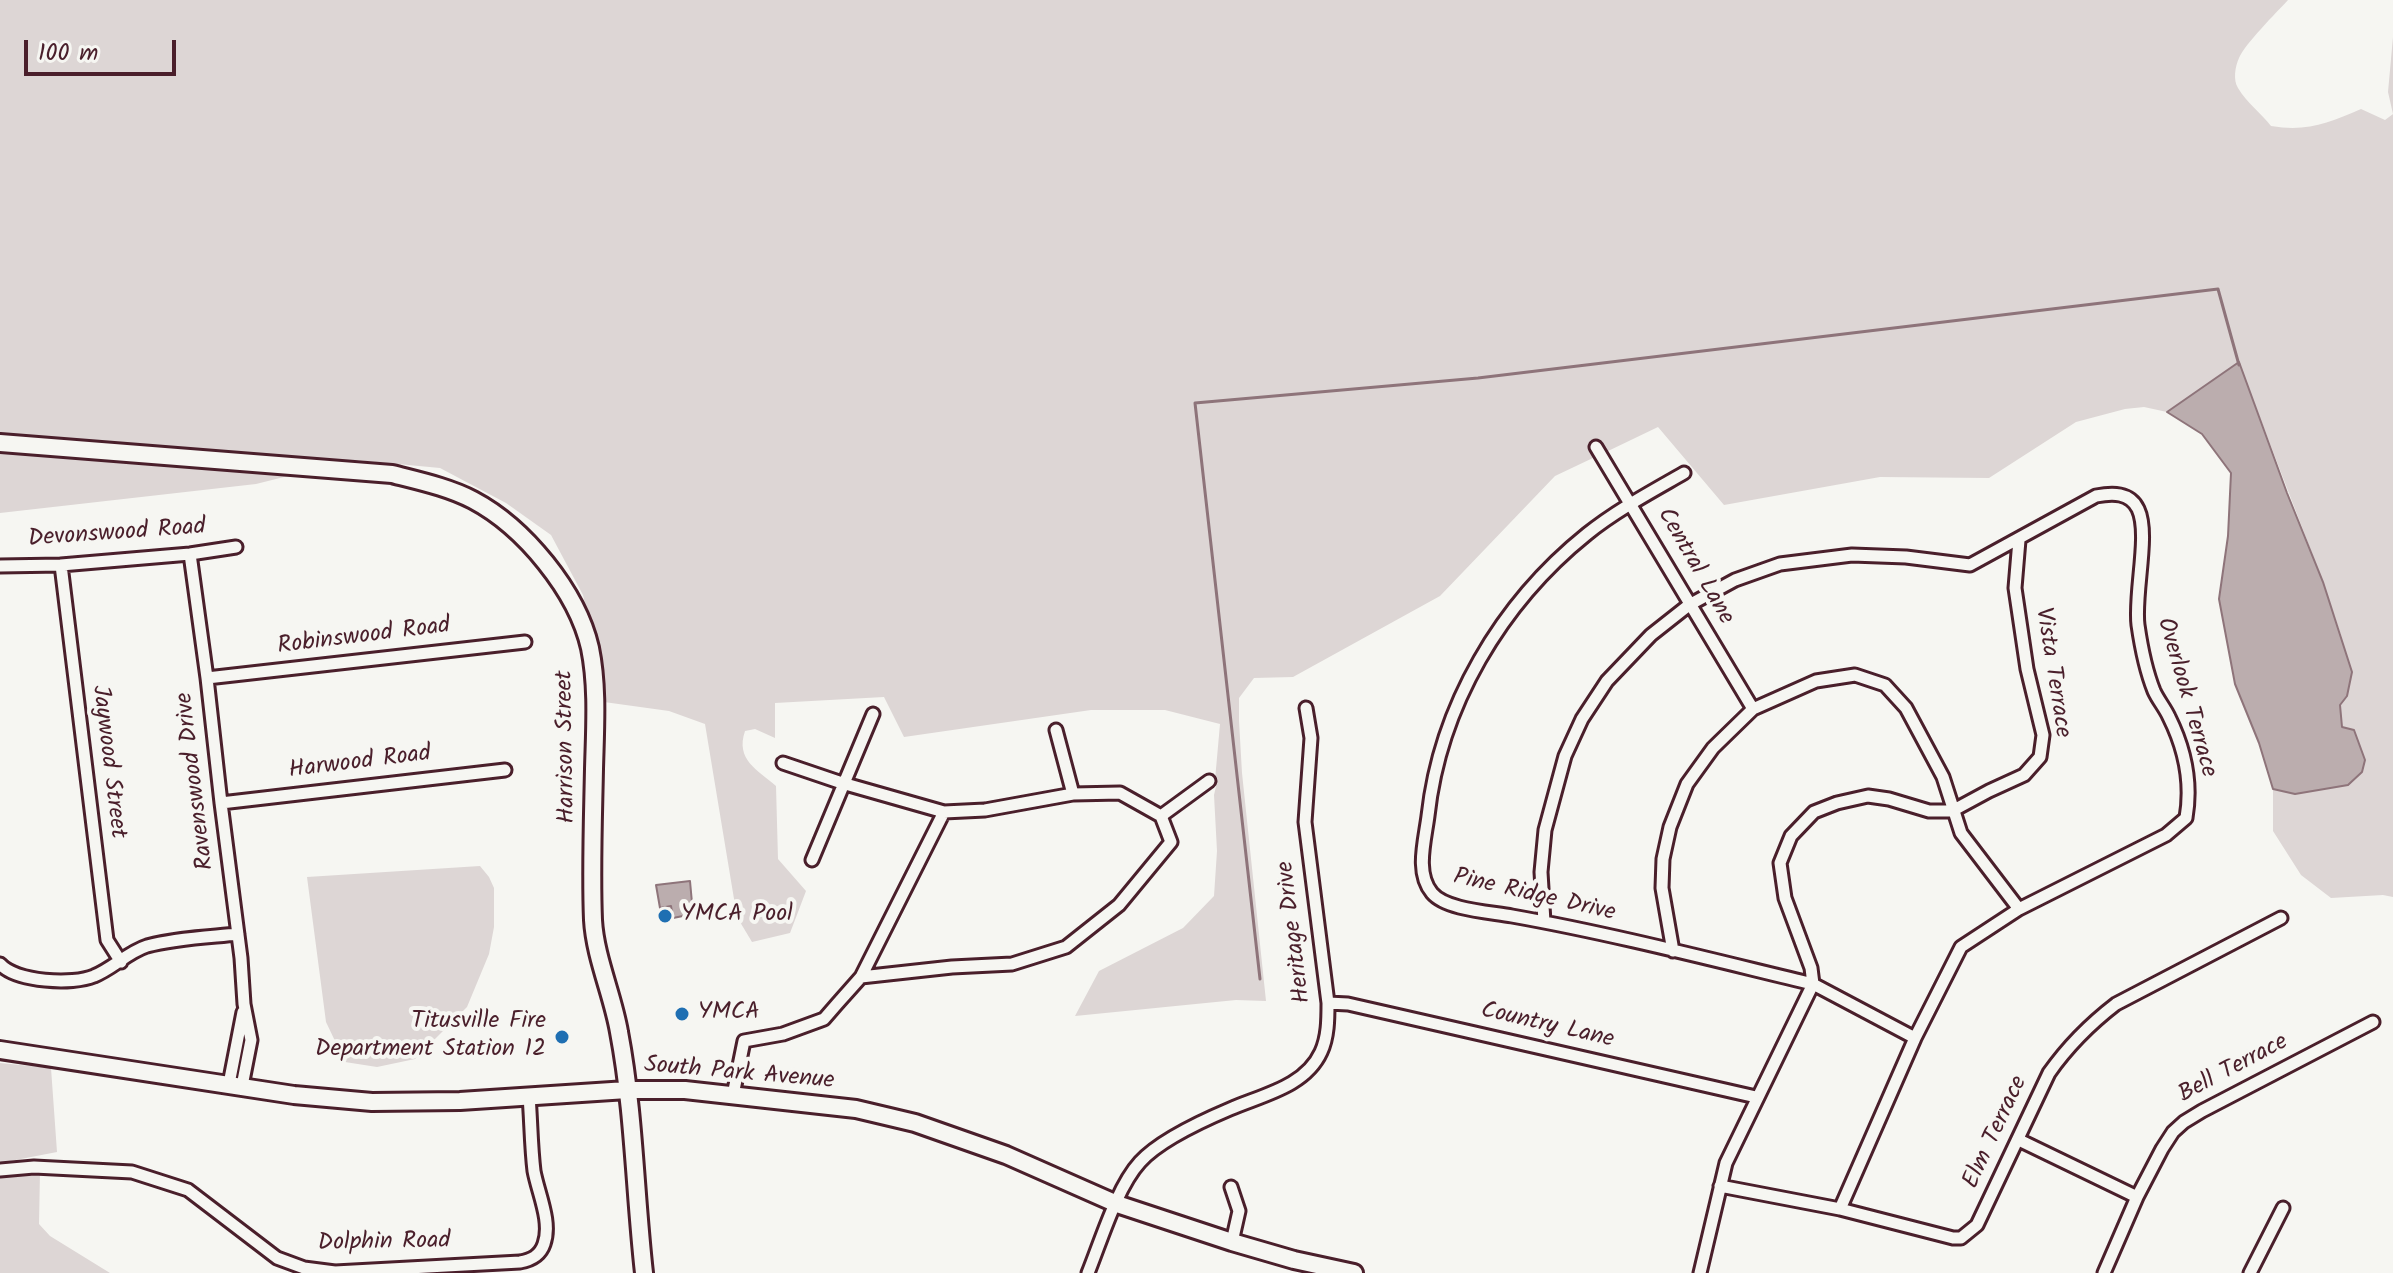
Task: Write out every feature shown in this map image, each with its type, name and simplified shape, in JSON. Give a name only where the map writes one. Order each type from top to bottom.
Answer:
[{"type":"street","name":"Harrison Street","points":[[0,443],[392,474],[435,485],[472,500],[500,517],[527,541],[559,580],[589,646],[596,716],[593,924],[619,1032],[644,1273]]},
{"type":"street","name":"Central Lane","points":[[1596,447],[1753,709]]},
{"type":"street","name":"Pine Ridge Drive","points":[[1684,473],[1631,503],[1554,562],[1512,610],[1484,650],[1448,726],[1429,800],[1423,875],[1432,893],[1449,904],[1544,922],[1813,984],[1915,1038]]},
{"type":"street","name":"Overlook Terrace","points":[[1544,922],[1541,872],[1545,830],[1565,756],[1582,719],[1607,681],[1651,635],[1689,605],[1735,580],[1780,564],[1852,555],[1906,557],[1970,565],[2096,496],[2125,495],[2137,506],[2143,522],[2137,596],[2138,625],[2155,692],[2179,741],[2190,795],[2186,818],[2166,835],[2019,909],[1961,947],[1915,1038],[1840,1209]]},
{"type":"street","name":"Vista Terrace","points":[[1952,811],[2024,775],[2040,757],[2043,735],[2027,669],[2015,588],[2019,540]]},
{"type":"street","name":"Devonswood Road","points":[[0,566],[61,565],[236,547]]},
{"type":"street","name":"Ravenswood Drive","points":[[190,554],[244,1004],[251,1040],[235,1085]]},
{"type":"street","name":"Jaywood Street","points":[[61,565],[107,940],[121,962]]},
{"type":"street","name":"Robinswood Road","points":[[207,678],[525,642]]},
{"type":"street","points":[[1673,951],[1662,888],[1663,859],[1670,827],[1687,784],[1713,748],[1753,709],[1816,681],[1855,675],[1885,685],[1906,708],[1943,777],[1961,833],[2019,909]]},
{"type":"street","name":"Heritage Drive","points":[[1088,1273],[1117,1204],[1140,1162],[1158,1146],[1228,1110],[1281,1089],[1306,1074],[1322,1051],[1328,1025],[1328,1003],[1305,822],[1311,738],[1306,708]]},
{"type":"street","points":[[812,860],[873,714]]},
{"type":"street","points":[[1056,730],[1073,794]]},
{"type":"street","points":[[783,763],[944,812],[985,810],[1073,794],[1120,793],[1161,816],[1171,842],[1119,905],[1066,947],[1012,964],[861,977]]},
{"type":"street","name":"Harwood Road","points":[[221,803],[505,770]]},
{"type":"street","points":[[1161,816],[1209,781]]},
{"type":"street","points":[[1700,1273],[1726,1163],[1813,984],[1811,968],[1785,898],[1780,863],[1791,836],[1814,812],[1868,796],[1929,811],[1952,811]]},
{"type":"street","points":[[733,1095],[744,1041],[783,1034],[824,1019],[861,977],[944,812]]},
{"type":"street","name":"Elm Terrace","points":[[1720,1186],[1840,1209],[1961,1238],[1977,1225],[2049,1073],[2062,1054],[2096,1020],[2116,1004],[2281,918]]},
{"type":"street","points":[[0,964],[4,969],[31,978],[68,982],[91,978],[142,948],[159,943],[238,934]]},
{"type":"street","name":"Country Lane","points":[[1328,1003],[1348,1004],[1756,1097]]},
{"type":"street","name":"Bell Terrace","points":[[2104,1273],[2137,1197],[2173,1132],[2184,1122],[2373,1022]]},
{"type":"street","name":"South Park Avenue","points":[[0,1050],[294,1095],[372,1102],[685,1090],[856,1109],[915,1123],[1006,1155],[1117,1204],[1232,1242],[1354,1273]]},
{"type":"street","name":"Dolphin Road","points":[[0,1170],[34,1167],[132,1172],[188,1190],[277,1258],[304,1268],[335,1272],[520,1262],[539,1253],[545,1237],[545,1219],[535,1173],[529,1096]]},
{"type":"street","points":[[2019,1140],[2137,1197]]},
{"type":"street","points":[[1231,1187],[1239,1211],[1232,1242]]},
{"type":"street","points":[[2250,1273],[2283,1208]]},
{"type":"shaded area","points":[[0,0],[2288,0],[2242,52],[2235,73],[2236,85],[2271,126],[2296,128],[2318,125],[2361,109],[2385,120],[2393,114],[2393,897],[2331,898],[2301,875],[2273,831],[2273,789],[2295,794],[2348,785],[2340,704],[2347,696],[2341,635],[2239,363],[2167,412],[2144,407],[2125,409],[2076,422],[1989,478],[1880,477],[1724,505],[1658,427],[1606,452],[1598,440],[1588,444],[1595,457],[1555,476],[1440,596],[1293,677],[1254,678],[1239,698],[1242,773],[1266,1001],[1236,1000],[1075,1016],[1099,971],[1183,928],[1214,896],[1217,851],[1214,795],[1220,724],[1165,710],[1091,710],[904,737],[884,697],[775,703],[775,738],[755,729],[745,731],[743,750],[750,763],[776,786],[778,859],[806,891],[790,933],[752,942],[737,917],[705,724],[669,711],[604,702],[583,595],[551,535],[506,503],[440,468],[355,460],[336,464],[0,438]]},
{"type":"shaded area","points":[[2393,37],[2393,114],[2388,92]]},
{"type":"shaded area","points":[[2239,362],[2323,582],[2352,672],[2347,696],[2340,705],[2342,727],[2354,730],[2365,760],[2362,772],[2348,785],[2295,794],[2273,789],[2259,743],[2235,684],[2219,599],[2228,536],[2231,473],[2202,434],[2167,412]]},
{"type":"shaded area","points":[[0,449],[304,472],[256,484],[0,513]]},
{"type":"shaded area","points":[[480,866],[494,888],[494,927],[489,954],[467,1007],[415,1059],[377,1067],[345,1062],[326,1022],[307,877]]},
{"type":"shaded area","points":[[690,881],[693,914],[673,918],[671,906],[660,908],[656,885]]},
{"type":"shaded area","points":[[0,1063],[51,1068],[57,1152],[0,1163]]},
{"type":"shaded area","points":[[40,1172],[39,1224],[50,1236],[110,1273],[0,1273],[0,1176]]},
{"type":"waterway","points":[[1260,979],[1195,403],[1478,378],[2218,289],[2239,365]]},
{"type":"place","name":"YMCA Pool","points":[[665,916]]},
{"type":"place","name":"YMCA","points":[[682,1014]]},
{"type":"place","name":"Titusville Fire Department Station 12","points":[[562,1037]]}]
